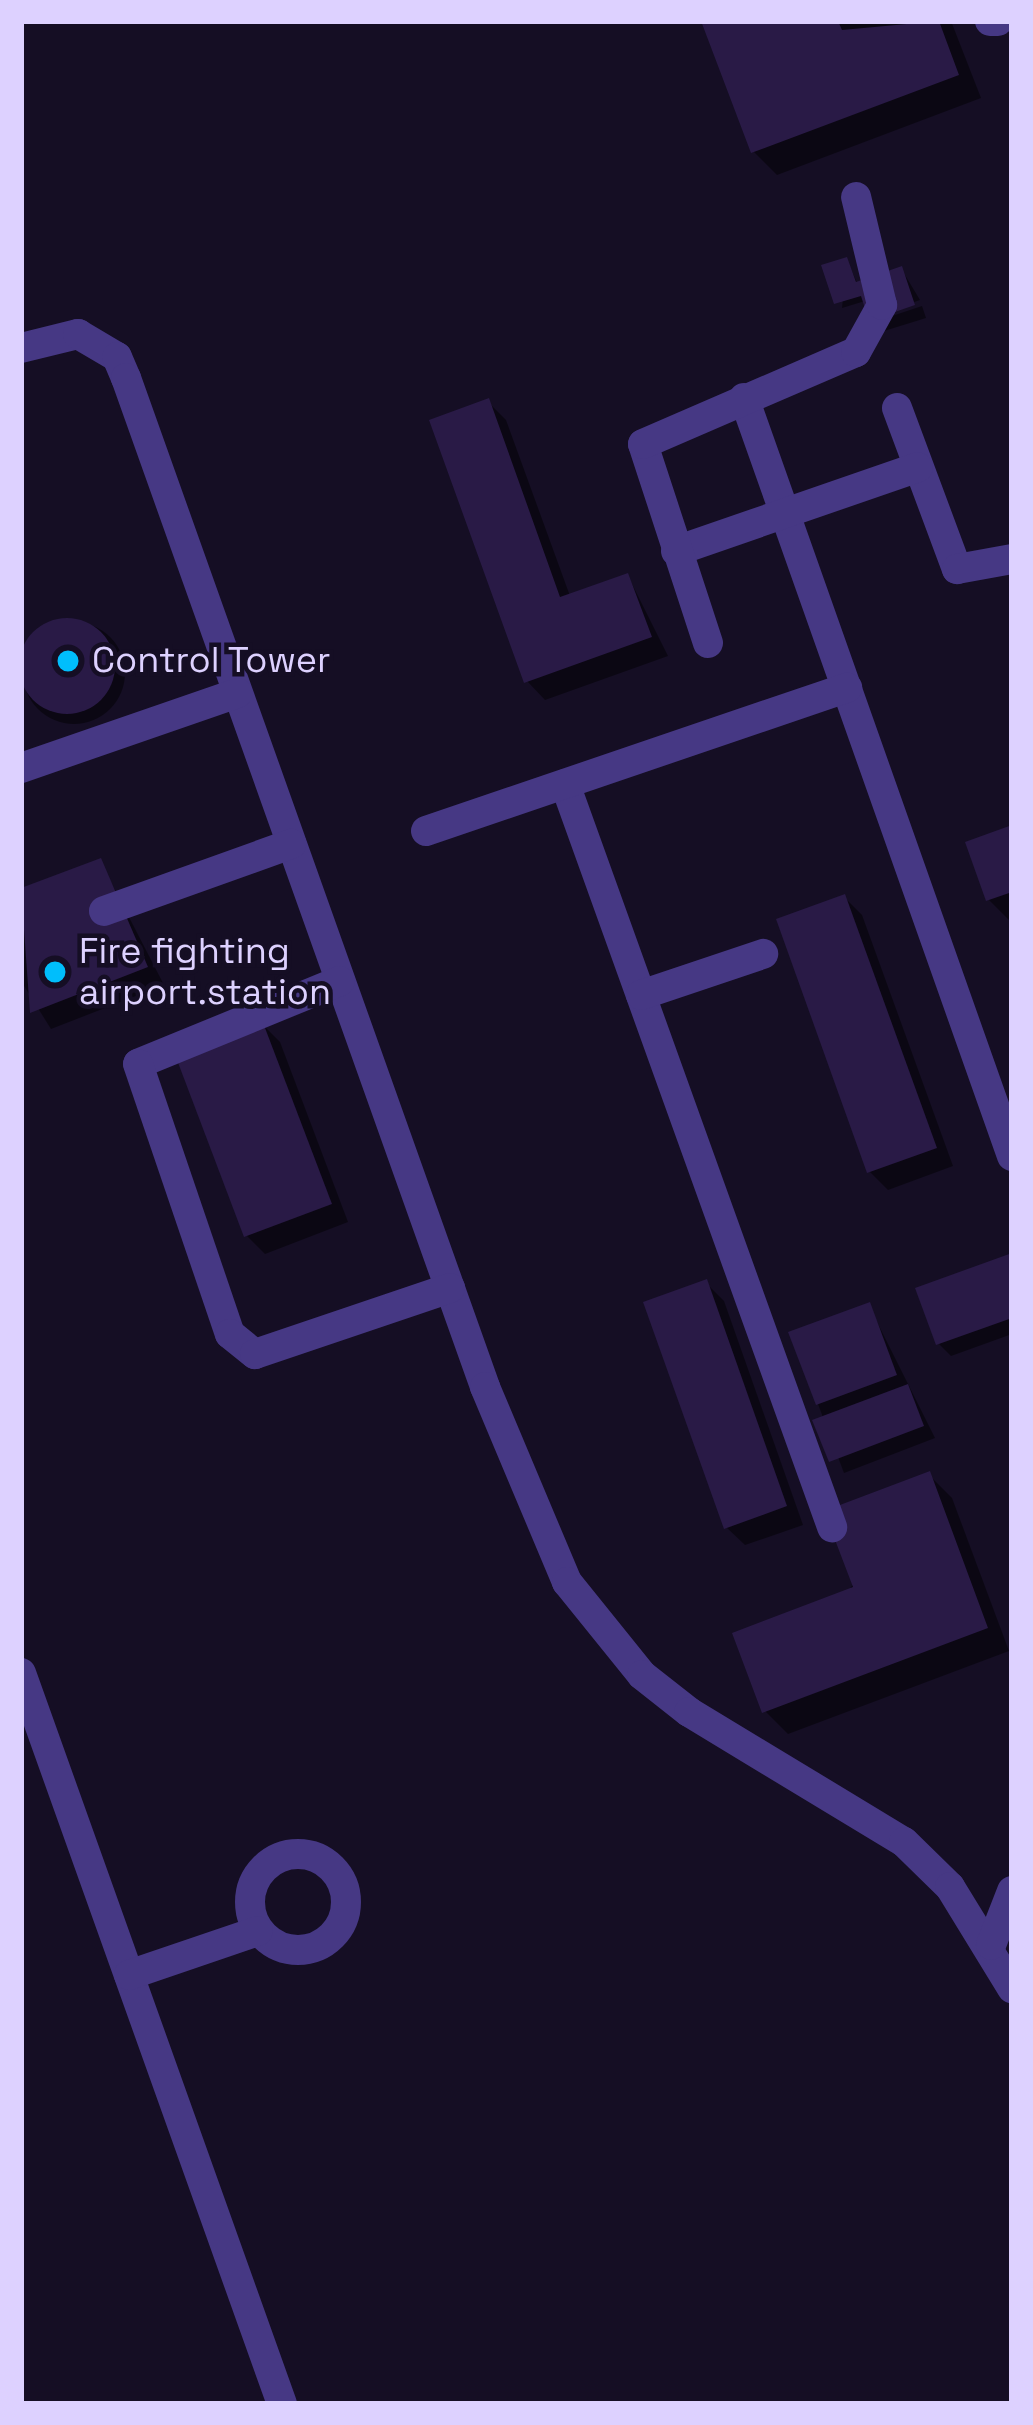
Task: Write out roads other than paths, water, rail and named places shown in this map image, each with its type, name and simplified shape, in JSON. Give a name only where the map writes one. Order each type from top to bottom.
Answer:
[{"type":"lane","points":[[708,643],[643,444],[744,398],[833,365],[872,330],[882,278],[856,197]]},
{"type":"lane","points":[[21,348],[78,334],[117,357],[540,1528],[602,1631],[689,1712],[904,1842],[991,1945],[1012,1988]]},
{"type":"lane","points":[[744,398],[1012,1156]]},
{"type":"lane","points":[[897,408],[958,569],[1012,559]]},
{"type":"lane","points":[[676,551],[918,467]]},
{"type":"lane","points":[[426,831],[847,688]]},
{"type":"lane","points":[[21,768],[237,693]]},
{"type":"lane","points":[[565,784],[832,1527]]},
{"type":"lane","points":[[104,911],[291,844]]},
{"type":"lane","points":[[641,995],[764,954]]},
{"type":"lane","points":[[340,981],[138,1064],[230,1334],[255,1354],[450,1288]]},
{"type":"lane","points":[[21,1673],[282,2404]]},
{"type":"lane","points":[[991,1945],[1012,1892]]},
{"type":"lane","points":[[129,1975],[258,1930]]},
{"type":"place","name":"Control Tower","points":[[68,661]]},
{"type":"place","name":"Fire fighting airport.station","points":[[55,972]]}]
